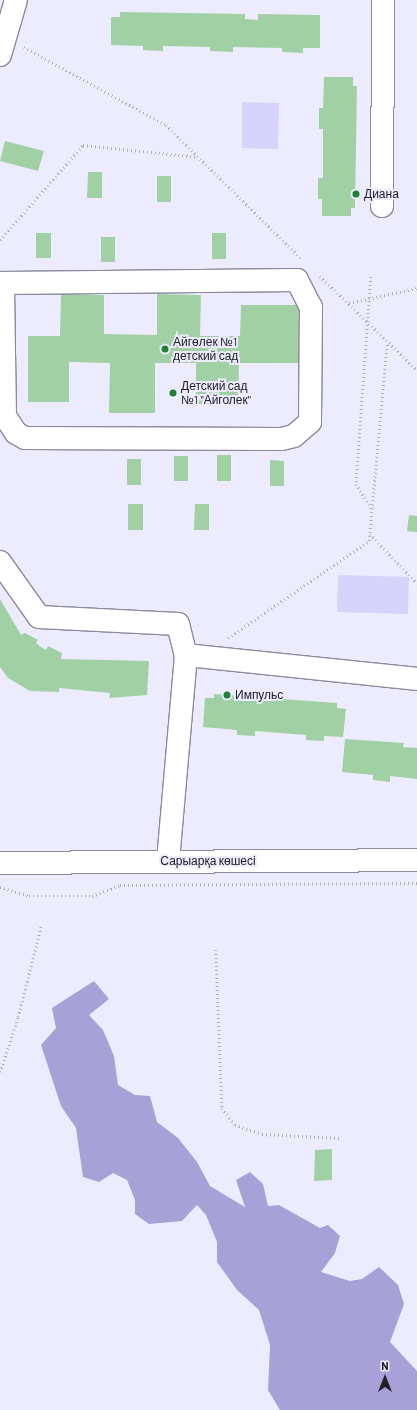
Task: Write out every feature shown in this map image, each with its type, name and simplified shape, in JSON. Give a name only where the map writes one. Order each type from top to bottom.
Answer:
[{"type":"street","points":[[3,46],[16,0]]},
{"type":"street","points":[[382,206],[383,0]]},
{"type":"street","points":[[297,280],[311,307],[310,422],[294,436],[281,439],[25,438],[13,430],[5,416],[2,283],[297,280]]},
{"type":"street","points":[[0,562],[39,617],[178,624],[193,656],[168,861]]},
{"type":"street","points":[[193,656],[417,679]]},
{"type":"street","name":"Сарыарқа көшесі","points":[[0,863],[417,860]]},
{"type":"path","points":[[3,46],[166,125],[309,266]]},
{"type":"path","points":[[0,240],[82,145],[197,157]]},
{"type":"path","points":[[315,271],[417,370]]},
{"type":"path","points":[[371,277],[369,323],[356,484],[372,510]]},
{"type":"path","points":[[348,304],[417,288]]},
{"type":"path","points":[[193,656],[369,541],[387,342]]},
{"type":"path","points":[[370,533],[417,583]]},
{"type":"path","points":[[0,887],[29,896],[92,896],[120,885],[417,883]]},
{"type":"path","points":[[0,1072],[18,1017],[40,926]]},
{"type":"path","points":[[216,950],[222,1108],[235,1125],[262,1134],[340,1138]]},
{"type":"shaded area","points":[[242,102],[279,103],[278,149],[242,148]]},
{"type":"shaded area","points":[[338,575],[409,577],[408,614],[337,612]]},
{"type":"shaded area","points":[[94,981],[109,999],[89,1015],[103,1030],[114,1056],[118,1085],[135,1095],[150,1096],[157,1122],[178,1138],[197,1162],[210,1186],[245,1207],[236,1180],[250,1172],[263,1184],[268,1206],[279,1205],[320,1228],[328,1225],[340,1236],[335,1253],[321,1272],[350,1281],[362,1279],[379,1267],[398,1285],[404,1304],[390,1342],[417,1371],[417,1410],[280,1410],[268,1390],[270,1345],[259,1310],[237,1290],[217,1262],[217,1242],[206,1215],[197,1205],[182,1221],[149,1224],[135,1214],[135,1200],[127,1180],[113,1173],[99,1182],[83,1177],[76,1128],[61,1106],[41,1045],[56,1028],[52,1008]]},
{"type":"building","points":[[120,12],[245,14],[245,19],[258,20],[258,14],[320,15],[320,48],[303,48],[303,53],[282,52],[282,48],[233,47],[233,52],[210,51],[210,47],[163,46],[163,51],[143,50],[143,46],[111,45],[111,17],[120,17]]},
{"type":"building","points":[[324,77],[353,77],[353,86],[357,86],[355,208],[351,208],[351,216],[322,216],[322,199],[318,199],[318,178],[323,178],[323,129],[319,129],[319,108],[323,108]]},
{"type":"building","points":[[5,141],[44,151],[38,171],[0,161]]},
{"type":"building","points":[[88,172],[102,172],[102,198],[87,198]]},
{"type":"building","points":[[157,176],[171,176],[171,202],[157,202]]},
{"type":"building","points":[[36,233],[51,233],[51,258],[36,258]]},
{"type":"building","points":[[212,233],[226,233],[226,259],[212,259]]},
{"type":"building","points":[[101,237],[115,237],[115,262],[101,262]]},
{"type":"building","name":"Айгөлек №1 детский сад","points":[[61,294],[104,295],[104,334],[157,335],[157,294],[201,295],[200,336],[240,336],[241,305],[302,305],[301,363],[239,363],[238,404],[196,404],[196,363],[155,363],[155,413],[109,413],[110,363],[69,362],[69,402],[28,402],[28,336],[60,336]]},
{"type":"building","points":[[217,455],[231,455],[231,481],[217,481]]},
{"type":"building","points":[[174,456],[188,456],[188,481],[174,481]]},
{"type":"building","points":[[127,459],[141,459],[141,485],[127,485]]},
{"type":"building","points":[[270,460],[284,461],[284,486],[270,486]]},
{"type":"building","points":[[128,504],[143,504],[143,530],[128,530]]},
{"type":"building","points":[[195,504],[209,504],[209,530],[194,530]]},
{"type":"building","points":[[409,515],[417,516],[417,532],[407,531]]},
{"type":"building","points":[[0,599],[21,635],[25,633],[38,640],[36,643],[46,650],[48,646],[62,653],[61,659],[149,661],[147,695],[109,698],[110,693],[59,688],[59,692],[30,691],[8,678],[0,667]]},
{"type":"building","points":[[214,694],[337,703],[337,708],[346,709],[343,737],[324,736],[324,741],[306,740],[306,735],[255,731],[255,736],[237,735],[237,730],[203,727],[205,698],[214,698]]},
{"type":"building","points":[[345,739],[404,743],[403,747],[417,748],[417,779],[390,776],[390,782],[373,780],[373,775],[342,772]]},
{"type":"building","points":[[332,1149],[332,1180],[314,1181],[315,1150]]},
{"type":"place","name":"Диана","points":[[356,194]]},
{"type":"place","name":"Айгөлек №1 детский сад","points":[[165,349]]},
{"type":"place","name":"Детский сад №1 \"Айголек\"","points":[[173,393]]},
{"type":"place","name":"Импульс","points":[[227,695]]}]
